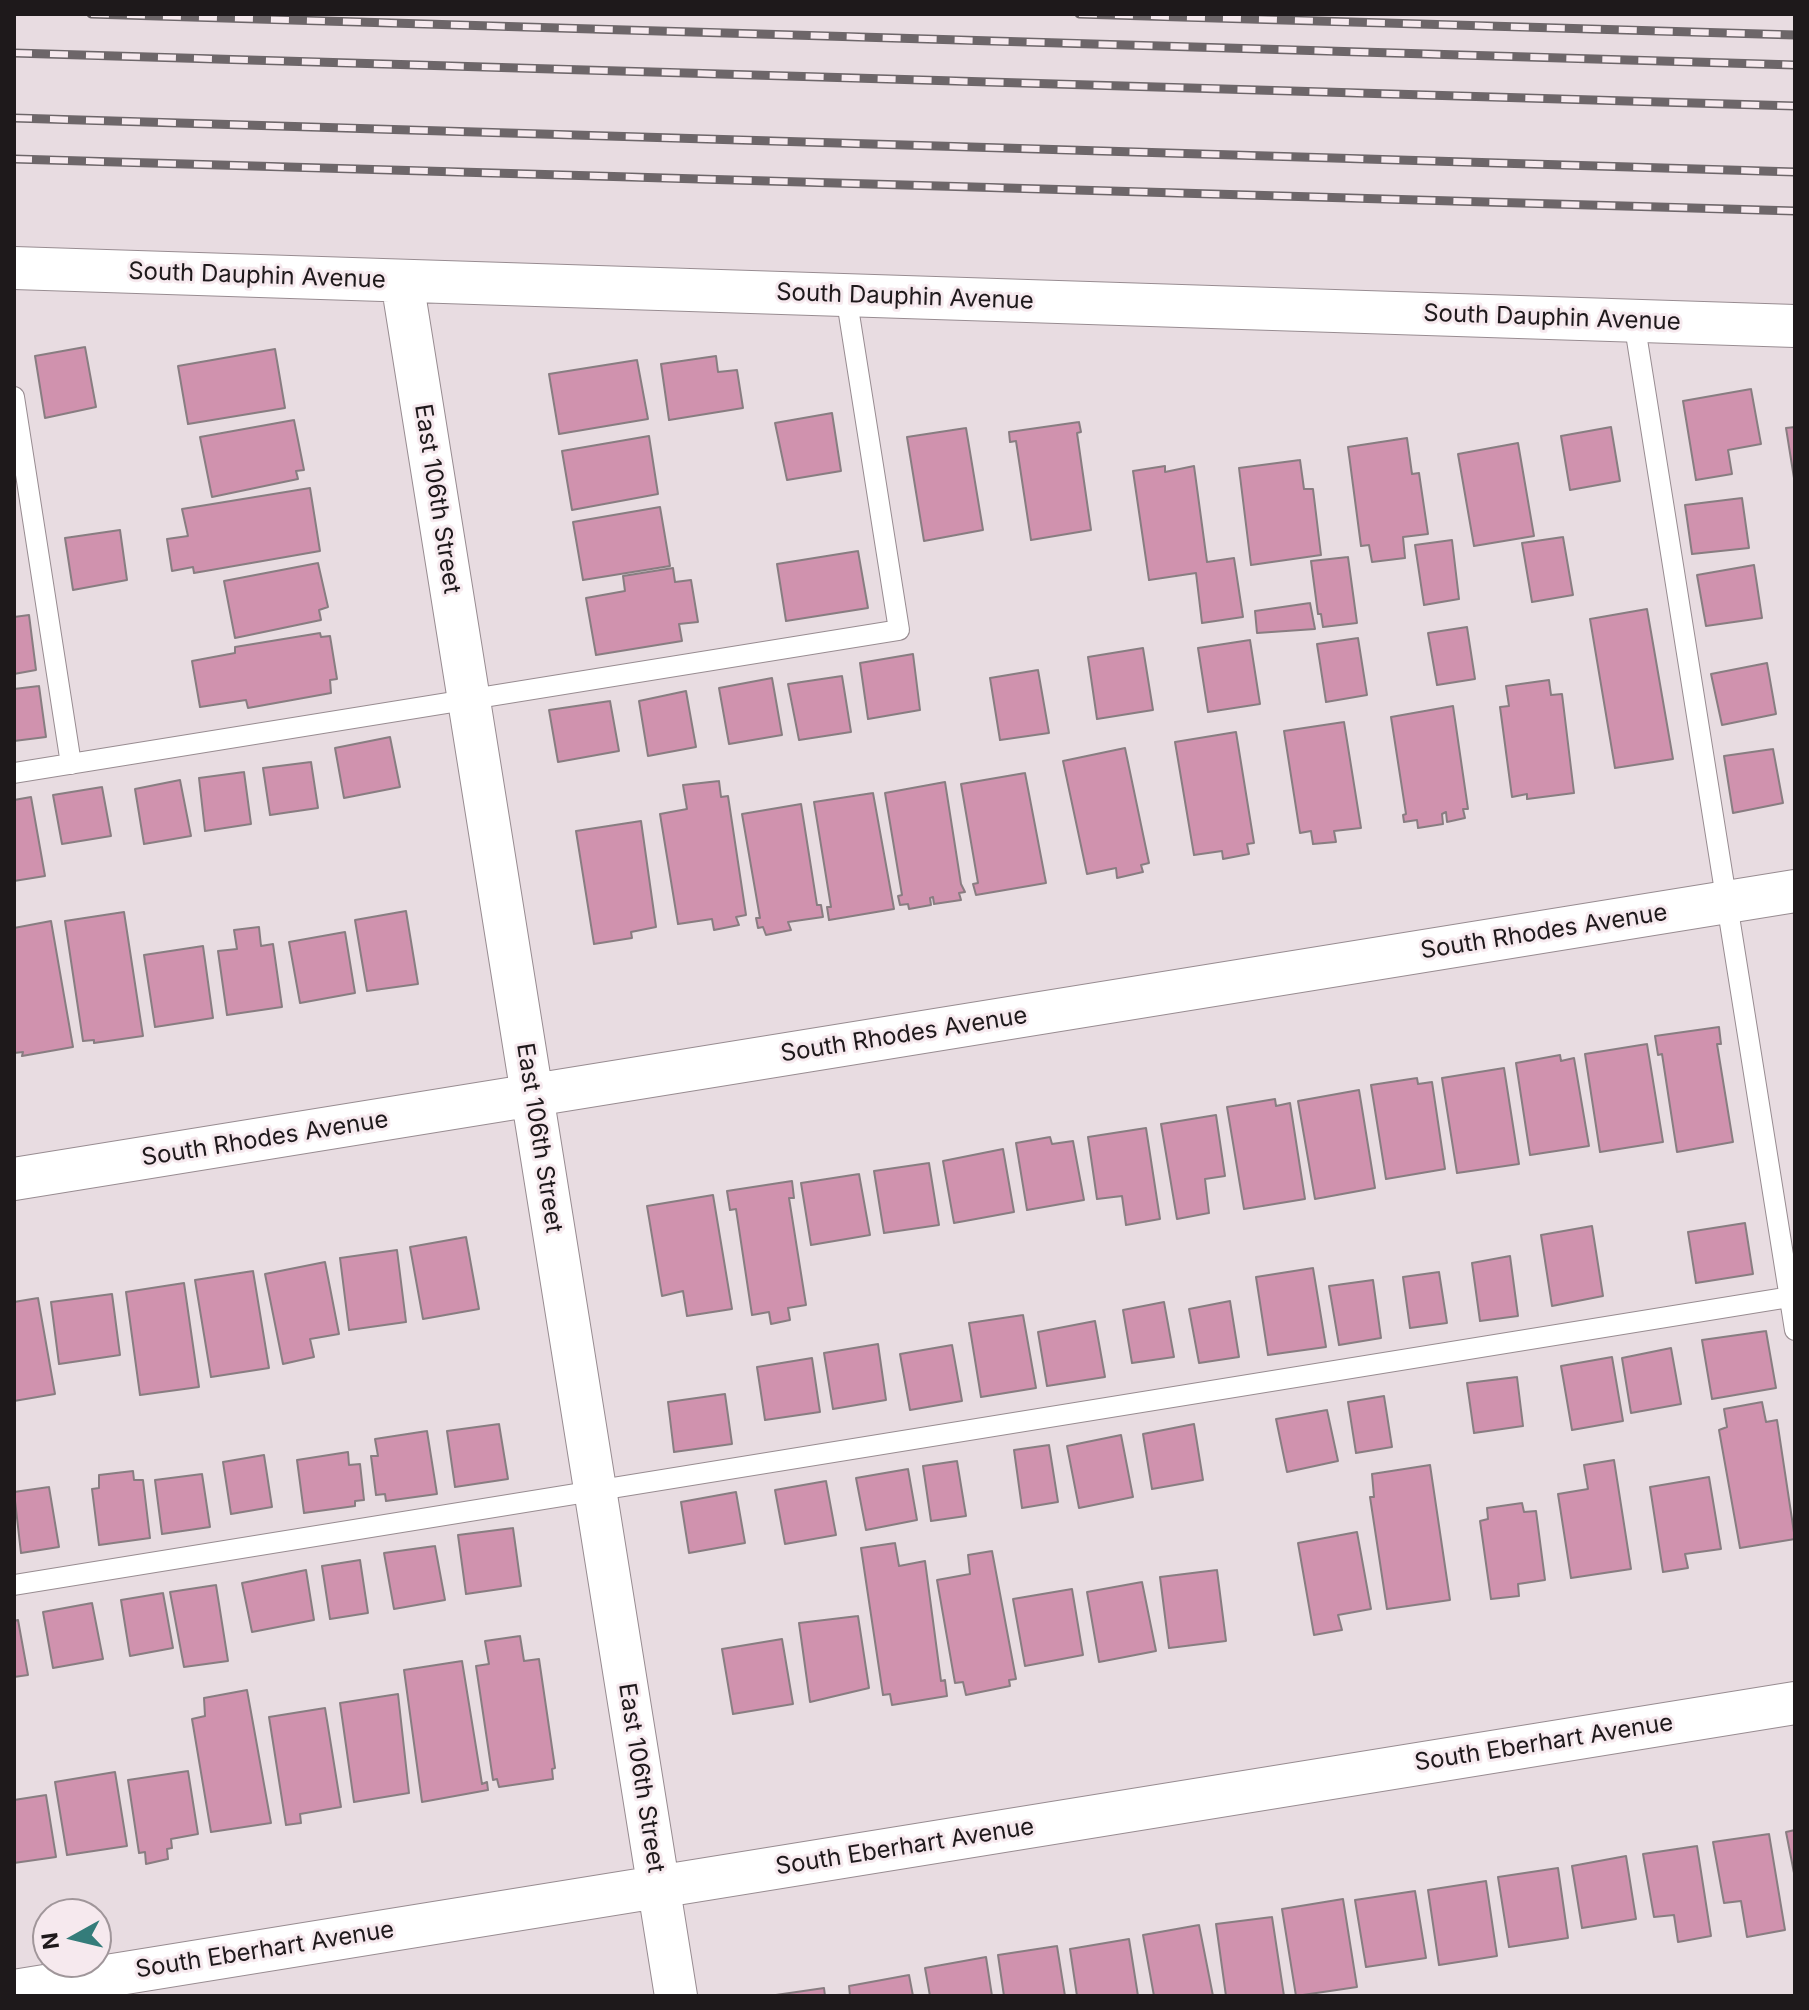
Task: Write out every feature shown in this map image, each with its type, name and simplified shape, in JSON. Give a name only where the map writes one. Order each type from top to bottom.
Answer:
[{"type":"street","name":"South Dauphin Avenue","points":[[14,268],[1795,326]]},
{"type":"street","name":"East 106th Street","points":[[402,281],[676,1996]]},
{"type":"street","name":"South Rhodes Avenue","points":[[14,1179],[1795,891]]},
{"type":"street","name":"South Eberhart Avenue","points":[[14,1991],[1795,1703]]},
{"type":"lane","points":[[14,773],[899,630],[846,295]]},
{"type":"lane","points":[[1634,321],[1795,1330]]},
{"type":"lane","points":[[14,397],[71,764]]},
{"type":"lane","points":[[14,1585],[1790,1297]]},
{"type":"building","points":[[85,347],[96,407],[45,418],[35,356]]},
{"type":"building","points":[[275,349],[285,408],[188,424],[178,366]]},
{"type":"building","points":[[716,356],[718,372],[737,370],[743,408],[669,420],[661,364]]},
{"type":"building","points":[[637,360],[648,419],[559,434],[549,374]]},
{"type":"building","points":[[1751,389],[1761,444],[1728,450],[1732,474],[1696,480],[1683,401]]},
{"type":"building","points":[[832,413],[841,471],[787,480],[775,423]]},
{"type":"building","points":[[294,420],[304,470],[296,471],[298,479],[212,497],[200,437]]},
{"type":"building","points":[[1079,422],[1081,432],[1077,433],[1091,530],[1031,540],[1016,441],[1010,442],[1009,432]]},
{"type":"building","points":[[1611,427],[1620,481],[1570,490],[1561,436]]},
{"type":"building","points":[[1795,427],[1795,478],[1794,478],[1786,428]]},
{"type":"building","points":[[966,428],[983,530],[924,541],[907,437]]},
{"type":"building","points":[[649,436],[658,494],[572,510],[562,451]]},
{"type":"building","points":[[1407,438],[1412,474],[1419,473],[1428,534],[1403,537],[1405,558],[1372,562],[1369,545],[1361,546],[1348,447]]},
{"type":"building","points":[[1518,443],[1534,536],[1474,546],[1458,454]]},
{"type":"building","points":[[1300,460],[1304,489],[1313,489],[1321,555],[1251,565],[1239,468]]},
{"type":"building","points":[[1165,466],[1165,472],[1194,466],[1207,562],[1234,558],[1243,617],[1202,623],[1196,573],[1149,580],[1133,471]]},
{"type":"building","points":[[310,488],[320,551],[194,573],[193,567],[172,571],[167,539],[188,536],[182,509]]},
{"type":"building","points":[[1742,498],[1749,548],[1692,554],[1685,505]]},
{"type":"building","points":[[660,507],[670,566],[583,580],[573,522]]},
{"type":"building","points":[[120,530],[127,580],[73,590],[65,538]]},
{"type":"building","points":[[1563,537],[1573,595],[1532,602],[1522,543]]},
{"type":"building","points":[[1452,540],[1459,599],[1424,605],[1415,545]]},
{"type":"building","points":[[858,551],[868,608],[786,621],[777,564]]},
{"type":"building","points":[[1348,557],[1357,623],[1323,627],[1321,614],[1318,614],[1311,561]]},
{"type":"building","points":[[318,563],[328,607],[319,610],[321,620],[235,638],[224,581]]},
{"type":"building","points":[[1754,565],[1762,618],[1706,626],[1697,575]]},
{"type":"building","points":[[673,568],[675,582],[691,580],[698,622],[679,624],[682,641],[596,655],[586,598],[625,591],[623,576]]},
{"type":"building","points":[[1310,603],[1315,629],[1257,633],[1255,611]]},
{"type":"building","points":[[1647,609],[1673,759],[1615,768],[1590,619]]},
{"type":"building","points":[[29,615],[36,670],[14,674],[14,617]]},
{"type":"building","points":[[1467,627],[1475,679],[1437,685],[1428,633]]},
{"type":"building","points":[[320,633],[321,637],[330,636],[337,679],[330,680],[331,693],[248,708],[246,700],[200,707],[192,661],[235,653],[235,647]]},
{"type":"building","points":[[1358,638],[1367,695],[1326,702],[1317,644]]},
{"type":"building","points":[[1250,640],[1260,704],[1208,712],[1198,648]]},
{"type":"building","points":[[1143,648],[1153,710],[1097,719],[1088,657]]},
{"type":"building","points":[[913,654],[920,710],[868,719],[860,663]]},
{"type":"building","points":[[1767,663],[1776,714],[1722,725],[1711,674]]},
{"type":"building","points":[[1038,670],[1049,733],[1000,740],[990,678]]},
{"type":"building","points":[[842,676],[851,732],[799,740],[788,684]]},
{"type":"building","points":[[772,678],[782,735],[729,744],[719,688]]},
{"type":"building","points":[[1549,680],[1551,695],[1562,694],[1574,793],[1527,799],[1527,794],[1512,797],[1500,707],[1509,706],[1506,686]]},
{"type":"building","points":[[39,686],[46,737],[14,741],[14,689]]},
{"type":"building","points":[[686,691],[696,747],[648,756],[639,701]]},
{"type":"building","points":[[610,701],[619,751],[558,762],[549,710]]},
{"type":"building","points":[[1453,706],[1468,809],[1463,809],[1465,818],[1447,822],[1446,812],[1442,814],[1443,824],[1418,828],[1417,820],[1404,822],[1403,815],[1406,814],[1391,717]]},
{"type":"building","points":[[1344,722],[1361,828],[1334,831],[1336,842],[1313,844],[1311,831],[1300,833],[1284,731]]},
{"type":"building","points":[[1236,732],[1254,843],[1247,844],[1249,854],[1223,859],[1222,851],[1194,855],[1175,742]]},
{"type":"building","points":[[390,737],[400,787],[344,798],[335,748]]},
{"type":"building","points":[[1125,748],[1149,863],[1141,865],[1143,872],[1117,878],[1116,868],[1087,874],[1063,761]]},
{"type":"building","points":[[1773,749],[1783,803],[1733,813],[1724,756]]},
{"type":"building","points":[[311,762],[318,808],[270,815],[263,768]]},
{"type":"building","points":[[244,772],[251,824],[205,831],[199,778]]},
{"type":"building","points":[[1025,773],[1046,883],[976,895],[973,884],[978,883],[961,784]]},
{"type":"building","points":[[180,780],[191,836],[144,844],[135,789]]},
{"type":"building","points":[[719,781],[721,797],[728,796],[746,915],[736,917],[739,925],[714,930],[712,919],[678,924],[660,814],[687,809],[683,785]]},
{"type":"building","points":[[945,782],[961,884],[965,892],[959,893],[961,900],[934,904],[933,897],[930,898],[931,905],[909,909],[908,904],[900,905],[898,896],[902,895],[885,793]]},
{"type":"building","points":[[102,787],[111,836],[62,844],[53,795]]},
{"type":"building","points":[[873,793],[894,909],[829,920],[827,907],[831,907],[814,802]]},
{"type":"building","points":[[31,797],[45,876],[14,881],[14,800]]},
{"type":"building","points":[[801,804],[817,905],[821,905],[823,917],[788,922],[791,930],[766,935],[763,927],[758,928],[756,918],[760,918],[742,814]]},
{"type":"building","points":[[641,821],[656,927],[631,932],[632,938],[594,944],[576,831]]},
{"type":"building","points":[[406,911],[418,984],[367,991],[355,920]]},
{"type":"building","points":[[124,912],[143,1036],[94,1043],[94,1040],[83,1041],[65,921]]},
{"type":"building","points":[[51,921],[73,1047],[22,1056],[23,1052],[14,1053],[14,928]]},
{"type":"building","points":[[259,927],[261,946],[273,944],[282,1007],[227,1015],[218,951],[237,949],[234,930]]},
{"type":"building","points":[[345,932],[355,993],[300,1003],[289,942]]},
{"type":"building","points":[[203,946],[213,1018],[155,1027],[144,955]]},
{"type":"building","points":[[1719,1027],[1721,1044],[1717,1044],[1733,1142],[1677,1152],[1662,1054],[1658,1055],[1655,1036]]},
{"type":"building","points":[[1647,1044],[1663,1142],[1600,1152],[1585,1054]]},
{"type":"building","points":[[1560,1055],[1561,1061],[1574,1058],[1589,1146],[1530,1155],[1516,1063]]},
{"type":"building","points":[[1504,1068],[1519,1164],[1457,1173],[1442,1078]]},
{"type":"building","points":[[1417,1078],[1418,1084],[1432,1082],[1445,1169],[1386,1179],[1371,1085]]},
{"type":"building","points":[[1359,1090],[1375,1188],[1315,1199],[1298,1101]]},
{"type":"building","points":[[1275,1099],[1276,1106],[1290,1103],[1305,1199],[1244,1209],[1227,1107]]},
{"type":"building","points":[[1216,1115],[1225,1176],[1205,1179],[1209,1213],[1177,1219],[1161,1124]]},
{"type":"building","points":[[1146,1128],[1160,1219],[1126,1225],[1122,1196],[1097,1199],[1088,1137]]},
{"type":"building","points":[[1050,1137],[1052,1144],[1073,1141],[1084,1200],[1027,1210],[1016,1143]]},
{"type":"building","points":[[1003,1149],[1014,1212],[954,1223],[943,1161]]},
{"type":"building","points":[[929,1163],[939,1225],[884,1233],[874,1171]]},
{"type":"building","points":[[859,1174],[870,1235],[811,1245],[801,1183]]},
{"type":"building","points":[[792,1181],[794,1198],[789,1198],[806,1305],[788,1308],[790,1320],[771,1324],[769,1312],[752,1315],[736,1209],[730,1210],[727,1191]]},
{"type":"building","points":[[713,1195],[732,1309],[687,1316],[683,1291],[662,1296],[647,1206]]},
{"type":"building","points":[[1745,1223],[1753,1274],[1696,1283],[1688,1232]]},
{"type":"building","points":[[1592,1226],[1603,1296],[1552,1306],[1541,1235]]},
{"type":"building","points":[[466,1237],[479,1309],[423,1319],[410,1247]]},
{"type":"building","points":[[397,1250],[406,1322],[349,1330],[340,1258]]},
{"type":"building","points":[[1510,1256],[1518,1316],[1480,1321],[1472,1263]]},
{"type":"building","points":[[325,1262],[339,1334],[310,1339],[314,1357],[283,1364],[265,1274]]},
{"type":"building","points":[[1313,1268],[1326,1347],[1268,1355],[1256,1277]]},
{"type":"building","points":[[253,1271],[269,1368],[211,1377],[195,1280]]},
{"type":"building","points":[[1439,1272],[1447,1323],[1410,1328],[1403,1277]]},
{"type":"building","points":[[1373,1280],[1381,1338],[1339,1345],[1329,1286]]},
{"type":"building","points":[[184,1283],[199,1387],[140,1395],[126,1292]]},
{"type":"building","points":[[112,1294],[120,1355],[59,1364],[51,1302]]},
{"type":"building","points":[[38,1298],[55,1394],[14,1401],[14,1302]]},
{"type":"building","points":[[1230,1301],[1239,1357],[1199,1363],[1189,1309]]},
{"type":"building","points":[[1164,1302],[1174,1357],[1132,1363],[1123,1310]]},
{"type":"building","points":[[1023,1315],[1036,1388],[981,1397],[969,1323]]},
{"type":"building","points":[[1095,1321],[1105,1377],[1047,1386],[1038,1332]]},
{"type":"building","points":[[1766,1331],[1776,1388],[1712,1399],[1702,1340]]},
{"type":"building","points":[[878,1344],[886,1400],[833,1409],[824,1353]]},
{"type":"building","points":[[952,1345],[962,1401],[910,1410],[900,1354]]},
{"type":"building","points":[[1671,1348],[1681,1404],[1631,1413],[1622,1358]]},
{"type":"building","points":[[1612,1357],[1623,1421],[1572,1430],[1561,1366]]},
{"type":"building","points":[[812,1358],[820,1412],[765,1420],[757,1367]]},
{"type":"building","points":[[1517,1377],[1523,1426],[1474,1433],[1467,1383]]},
{"type":"building","points":[[725,1394],[732,1444],[674,1452],[668,1402]]},
{"type":"building","points":[[1384,1396],[1392,1447],[1356,1453],[1348,1402]]},
{"type":"building","points":[[1762,1402],[1766,1422],[1777,1420],[1795,1539],[1740,1548],[1719,1430],[1727,1427],[1724,1409]]},
{"type":"building","points":[[1327,1410],[1338,1461],[1287,1472],[1276,1419]]},
{"type":"building","points":[[499,1424],[508,1479],[455,1487],[447,1431]]},
{"type":"building","points":[[1194,1424],[1203,1480],[1152,1489],[1143,1434]]},
{"type":"building","points":[[427,1431],[437,1494],[386,1501],[385,1494],[376,1495],[371,1456],[378,1456],[375,1439]]},
{"type":"building","points":[[1121,1435],[1133,1497],[1079,1508],[1067,1446]]},
{"type":"building","points":[[1049,1445],[1058,1502],[1022,1508],[1014,1450]]},
{"type":"building","points":[[348,1452],[349,1465],[360,1464],[364,1500],[355,1501],[355,1506],[304,1513],[297,1460]]},
{"type":"building","points":[[264,1455],[272,1507],[231,1514],[223,1462]]},
{"type":"building","points":[[1614,1460],[1631,1569],[1571,1578],[1558,1494],[1588,1489],[1584,1465]]},
{"type":"building","points":[[957,1461],[966,1516],[931,1521],[923,1466]]},
{"type":"building","points":[[1430,1465],[1450,1600],[1387,1609],[1370,1497],[1374,1497],[1372,1474]]},
{"type":"building","points":[[908,1469],[917,1520],[866,1530],[856,1478]]},
{"type":"building","points":[[133,1471],[134,1480],[143,1480],[150,1538],[99,1545],[92,1489],[99,1488],[99,1475]]},
{"type":"building","points":[[202,1474],[210,1527],[162,1534],[155,1480]]},
{"type":"building","points":[[1709,1477],[1721,1549],[1685,1554],[1688,1568],[1663,1572],[1650,1487]]},
{"type":"building","points":[[826,1481],[836,1535],[785,1544],[775,1490]]},
{"type":"building","points":[[49,1487],[59,1547],[21,1553],[14,1492]]},
{"type":"building","points":[[736,1492],[745,1543],[689,1553],[681,1502]]},
{"type":"building","points":[[1522,1503],[1524,1512],[1536,1511],[1545,1580],[1518,1584],[1519,1596],[1491,1599],[1480,1521],[1488,1519],[1487,1508]]},
{"type":"building","points":[[513,1528],[521,1586],[466,1594],[458,1535]]},
{"type":"building","points":[[1357,1532],[1371,1609],[1338,1615],[1342,1630],[1314,1635],[1298,1543]]},
{"type":"building","points":[[895,1543],[899,1566],[925,1561],[941,1681],[945,1680],[947,1696],[892,1705],[890,1694],[883,1695],[861,1548]]},
{"type":"building","points":[[435,1546],[445,1600],[394,1609],[384,1553]]},
{"type":"building","points":[[992,1551],[1016,1679],[1009,1680],[1010,1686],[966,1695],[963,1682],[955,1683],[937,1580],[970,1574],[968,1555]]},
{"type":"building","points":[[360,1560],[368,1613],[330,1619],[322,1566]]},
{"type":"building","points":[[306,1570],[314,1620],[252,1632],[242,1583]]},
{"type":"building","points":[[1217,1570],[1226,1641],[1169,1648],[1160,1577]]},
{"type":"building","points":[[1142,1582],[1156,1651],[1099,1662],[1087,1592]]},
{"type":"building","points":[[216,1585],[228,1661],[184,1667],[170,1592]]},
{"type":"building","points":[[1072,1589],[1083,1655],[1025,1666],[1013,1599]]},
{"type":"building","points":[[163,1593],[173,1648],[130,1656],[121,1600]]},
{"type":"building","points":[[92,1603],[103,1659],[53,1668],[43,1612]]},
{"type":"building","points":[[858,1616],[869,1688],[810,1702],[799,1623]]},
{"type":"building","points":[[18,1620],[28,1675],[14,1677],[14,1621]]},
{"type":"building","points":[[520,1636],[524,1661],[539,1659],[555,1768],[552,1769],[553,1779],[499,1787],[497,1779],[493,1780],[476,1666],[489,1664],[485,1641]]},
{"type":"building","points":[[782,1639],[793,1704],[733,1714],[722,1649]]},
{"type":"building","points":[[462,1661],[482,1784],[487,1782],[488,1790],[422,1802],[404,1670]]},
{"type":"building","points":[[247,1690],[271,1823],[211,1832],[192,1719],[205,1716],[204,1698]]},
{"type":"building","points":[[398,1694],[409,1793],[354,1802],[340,1703]]},
{"type":"building","points":[[325,1708],[341,1807],[300,1814],[301,1823],[286,1825],[269,1717]]},
{"type":"building","points":[[188,1771],[198,1834],[171,1839],[172,1848],[167,1849],[168,1859],[146,1864],[145,1852],[139,1853],[128,1780]]},
{"type":"building","points":[[115,1772],[127,1846],[67,1855],[55,1782]]},
{"type":"building","points":[[46,1795],[56,1857],[14,1863],[14,1800]]},
{"type":"building","points":[[1795,1830],[1795,1878],[1786,1832]]},
{"type":"building","points":[[1769,1834],[1785,1930],[1747,1937],[1741,1901],[1724,1903],[1713,1842]]},
{"type":"building","points":[[1697,1846],[1711,1936],[1678,1942],[1674,1915],[1654,1917],[1643,1854]]},
{"type":"building","points":[[1626,1856],[1636,1919],[1582,1928],[1572,1866]]},
{"type":"building","points":[[1558,1868],[1568,1938],[1509,1947],[1498,1877]]},
{"type":"building","points":[[1486,1881],[1497,1956],[1439,1965],[1428,1890]]},
{"type":"building","points":[[1415,1891],[1426,1958],[1366,1967],[1355,1900]]},
{"type":"building","points":[[1343,1899],[1357,1987],[1296,1996],[1282,1909]]},
{"type":"building","points":[[1272,1917],[1284,1996],[1226,1996],[1216,1924]]},
{"type":"building","points":[[1199,1925],[1213,1996],[1154,1996],[1143,1935]]},
{"type":"building","points":[[1129,1939],[1138,1996],[1077,1996],[1070,1949]]},
{"type":"building","points":[[1057,1946],[1065,1996],[1004,1996],[998,1955]]},
{"type":"building","points":[[986,1957],[992,1996],[930,1996],[925,1968]]},
{"type":"building","points":[[909,1975],[913,1996],[850,1996],[849,1986]]},
{"type":"building","points":[[824,1988],[825,1996],[769,1996]]},
{"type":"railway","points":[[91,14],[1795,65]]},
{"type":"railway","points":[[1079,14],[1795,35]]},
{"type":"railway","points":[[14,53],[1795,106]]},
{"type":"railway","points":[[14,118],[1795,172]]},
{"type":"railway","points":[[14,159],[1795,211]]}]
